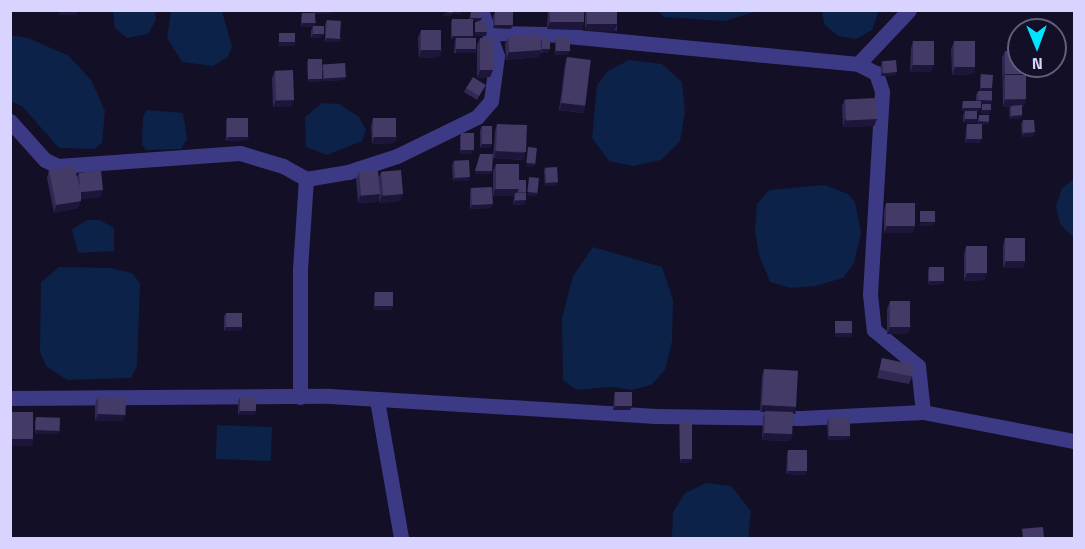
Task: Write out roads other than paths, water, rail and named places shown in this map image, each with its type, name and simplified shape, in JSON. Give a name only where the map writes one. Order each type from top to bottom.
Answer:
[{"type":"street","points":[[10,122],[45,160],[58,166],[240,153],[283,166],[306,179],[348,172],[398,156],[477,117],[491,101],[497,56],[491,33],[481,10]]},
{"type":"street","points":[[858,64],[909,10]]},
{"type":"street","points":[[491,33],[803,56],[837,64],[858,64],[876,73],[882,92],[870,294],[874,330],[918,366],[923,412]]},
{"type":"street","points":[[300,397],[300,269],[306,179]]},
{"type":"street","points":[[10,398],[300,397],[655,416],[801,418],[923,412],[1074,441]]},
{"type":"street","points":[[377,400],[401,538]]},
{"type":"water","points":[[113,10],[155,11],[156,20],[148,34],[127,38],[115,28]]},
{"type":"water","points":[[879,10],[872,30],[856,39],[838,36],[824,24],[822,11]]},
{"type":"water","points":[[171,11],[222,11],[232,47],[228,57],[213,66],[182,62],[167,38]]},
{"type":"water","points":[[658,11],[758,11],[725,21],[664,17]]},
{"type":"water","points":[[10,35],[28,38],[69,56],[91,80],[105,111],[102,143],[95,149],[59,148],[23,107],[11,101]]},
{"type":"water","points":[[629,60],[662,64],[682,82],[685,112],[680,141],[661,160],[633,166],[609,161],[592,138],[597,85],[608,71]]},
{"type":"water","points":[[322,103],[339,104],[359,117],[366,130],[362,141],[327,155],[306,147],[305,117]]},
{"type":"water","points":[[147,110],[183,113],[187,139],[181,149],[146,150],[142,145],[143,117]]},
{"type":"water","points":[[1074,179],[1074,238],[1060,224],[1056,206],[1062,188]]},
{"type":"water","points":[[824,185],[848,194],[855,202],[861,233],[854,263],[843,278],[815,286],[791,288],[770,282],[759,255],[755,230],[757,204],[769,190]]},
{"type":"water","points":[[87,220],[100,220],[114,228],[114,251],[78,253],[72,229]]},
{"type":"water","points":[[593,247],[662,267],[673,300],[672,341],[665,370],[651,385],[632,390],[611,387],[576,390],[563,380],[562,318],[573,276]]},
{"type":"water","points":[[59,267],[110,268],[132,273],[140,283],[137,366],[131,378],[67,380],[46,366],[40,352],[41,282]]},
{"type":"water","points":[[217,425],[272,427],[271,461],[216,459]]},
{"type":"water","points":[[706,483],[731,486],[751,511],[748,538],[672,538],[673,512],[685,493]]}]
